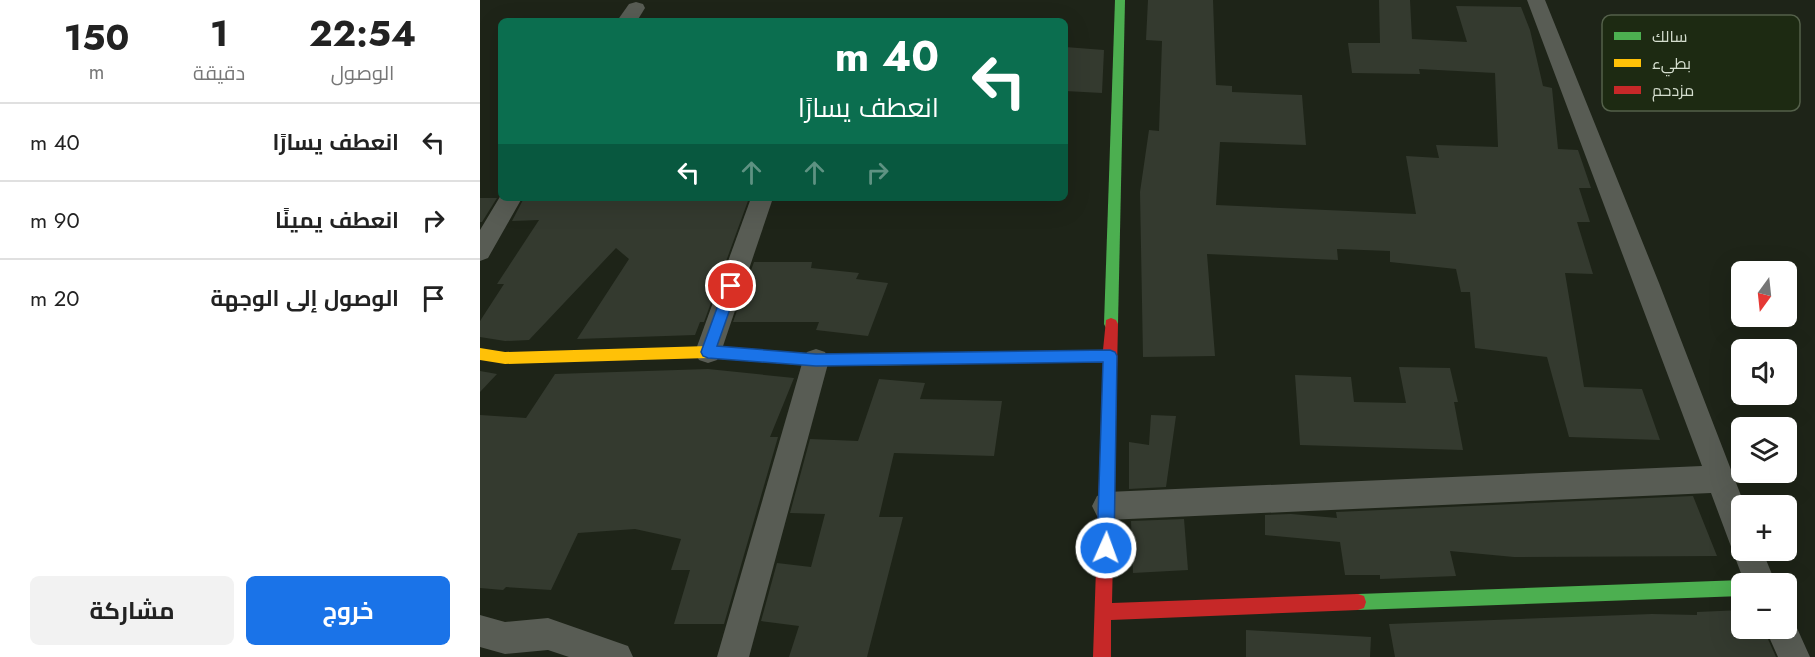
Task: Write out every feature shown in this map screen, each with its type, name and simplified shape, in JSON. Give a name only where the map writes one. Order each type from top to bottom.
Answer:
[{"type":"street","points":[[1102,657],[1120,0]]},
{"type":"street","points":[[1536,0],[1647,283],[1731,509]]},
{"type":"street","points":[[480,251],[510,201]]},
{"type":"street","points":[[708,352],[761,201]]},
{"type":"street","points":[[480,354],[505,358],[708,352],[816,360],[1110,356]]},
{"type":"street","points":[[733,657],[816,360]]},
{"type":"street","points":[[1107,506],[1719,479]]},
{"type":"street","points":[[1104,612],[1731,588]]},
{"type":"street","points":[[480,631],[505,638],[548,634],[616,657]]},
{"type":"street","points":[[1786,639],[1794,657]]},
{"type":"building","points":[[1148,0],[1213,0],[1216,85],[1232,86],[1232,92],[1302,95],[1306,145],[1220,142],[1216,205],[1416,214],[1406,156],[1439,158],[1436,145],[1498,147],[1495,73],[1419,69],[1420,74],[1352,73],[1348,43],[1380,43],[1379,0],[1410,0],[1412,39],[1467,42],[1456,6],[1521,7],[1530,30],[1543,86],[1552,88],[1558,149],[1578,150],[1591,188],[1579,188],[1590,222],[1577,222],[1593,274],[1565,273],[1584,387],[1642,389],[1660,440],[1569,437],[1547,357],[1475,348],[1470,292],[1461,292],[1456,269],[1390,262],[1390,251],[1337,249],[1338,260],[1207,254],[1215,356],[1143,357],[1140,192],[1149,130],[1159,131],[1162,41],[1146,40]]},
{"type":"building","points":[[1068,47],[1104,50],[1102,93],[1068,91]]},
{"type":"building","points":[[480,198],[497,198],[482,222],[480,222]]},
{"type":"building","points":[[522,201],[748,201],[704,322],[700,322],[695,335],[577,339],[629,259],[616,248],[529,340],[505,341],[480,337],[480,321],[504,284],[497,284],[539,220],[512,221]]},
{"type":"building","points":[[754,262],[812,262],[811,268],[859,273],[856,279],[888,283],[868,336],[816,330],[819,322],[733,322]]},
{"type":"building","points":[[1399,367],[1450,368],[1458,402],[1454,402],[1463,450],[1300,445],[1295,375],[1351,377],[1354,402],[1406,403]]},
{"type":"building","points":[[708,369],[794,378],[770,437],[778,437],[724,624],[674,624],[690,570],[671,570],[681,539],[635,529],[578,533],[551,590],[480,588],[480,415],[526,418],[555,374]]},
{"type":"building","points":[[480,371],[497,374],[480,392]]},
{"type":"building","points":[[879,379],[925,383],[920,399],[1002,401],[994,456],[894,453],[879,517],[903,517],[867,657],[789,657],[799,626],[761,621],[777,563],[811,567],[825,514],[790,513],[810,439],[858,441]]},
{"type":"building","points":[[1151,415],[1176,416],[1166,487],[1129,489],[1129,442],[1149,445]]},
{"type":"building","points":[[1693,496],[1717,556],[1514,557],[1450,551],[1456,576],[1380,579],[1380,575],[1345,575],[1340,542],[1265,535],[1265,515],[1291,514],[1337,518],[1336,512]]},
{"type":"building","points":[[1184,519],[1188,570],[1133,573],[1131,521]]},
{"type":"building","points":[[1731,610],[1731,639],[1768,639],[1776,657],[1395,657],[1389,624],[1652,614],[1697,615],[1697,612]]},
{"type":"building","points":[[1246,630],[1371,637],[1370,657],[1246,657]]},
{"type":"traffic: fast","points":[[1111,324],[1120,0]]},
{"type":"traffic: fast","points":[[1358,602],[1731,588]]},
{"type":"traffic: slow","points":[[480,354],[505,358],[708,352],[816,360],[904,359]]},
{"type":"traffic: jam","points":[[1102,657],[1111,324]]},
{"type":"traffic: jam","points":[[904,359],[1110,356]]},
{"type":"traffic: jam","points":[[1104,612],[1358,602]]},
{"type":"route","points":[[731,286],[708,352],[816,360],[1110,356],[1106,548]]}]
